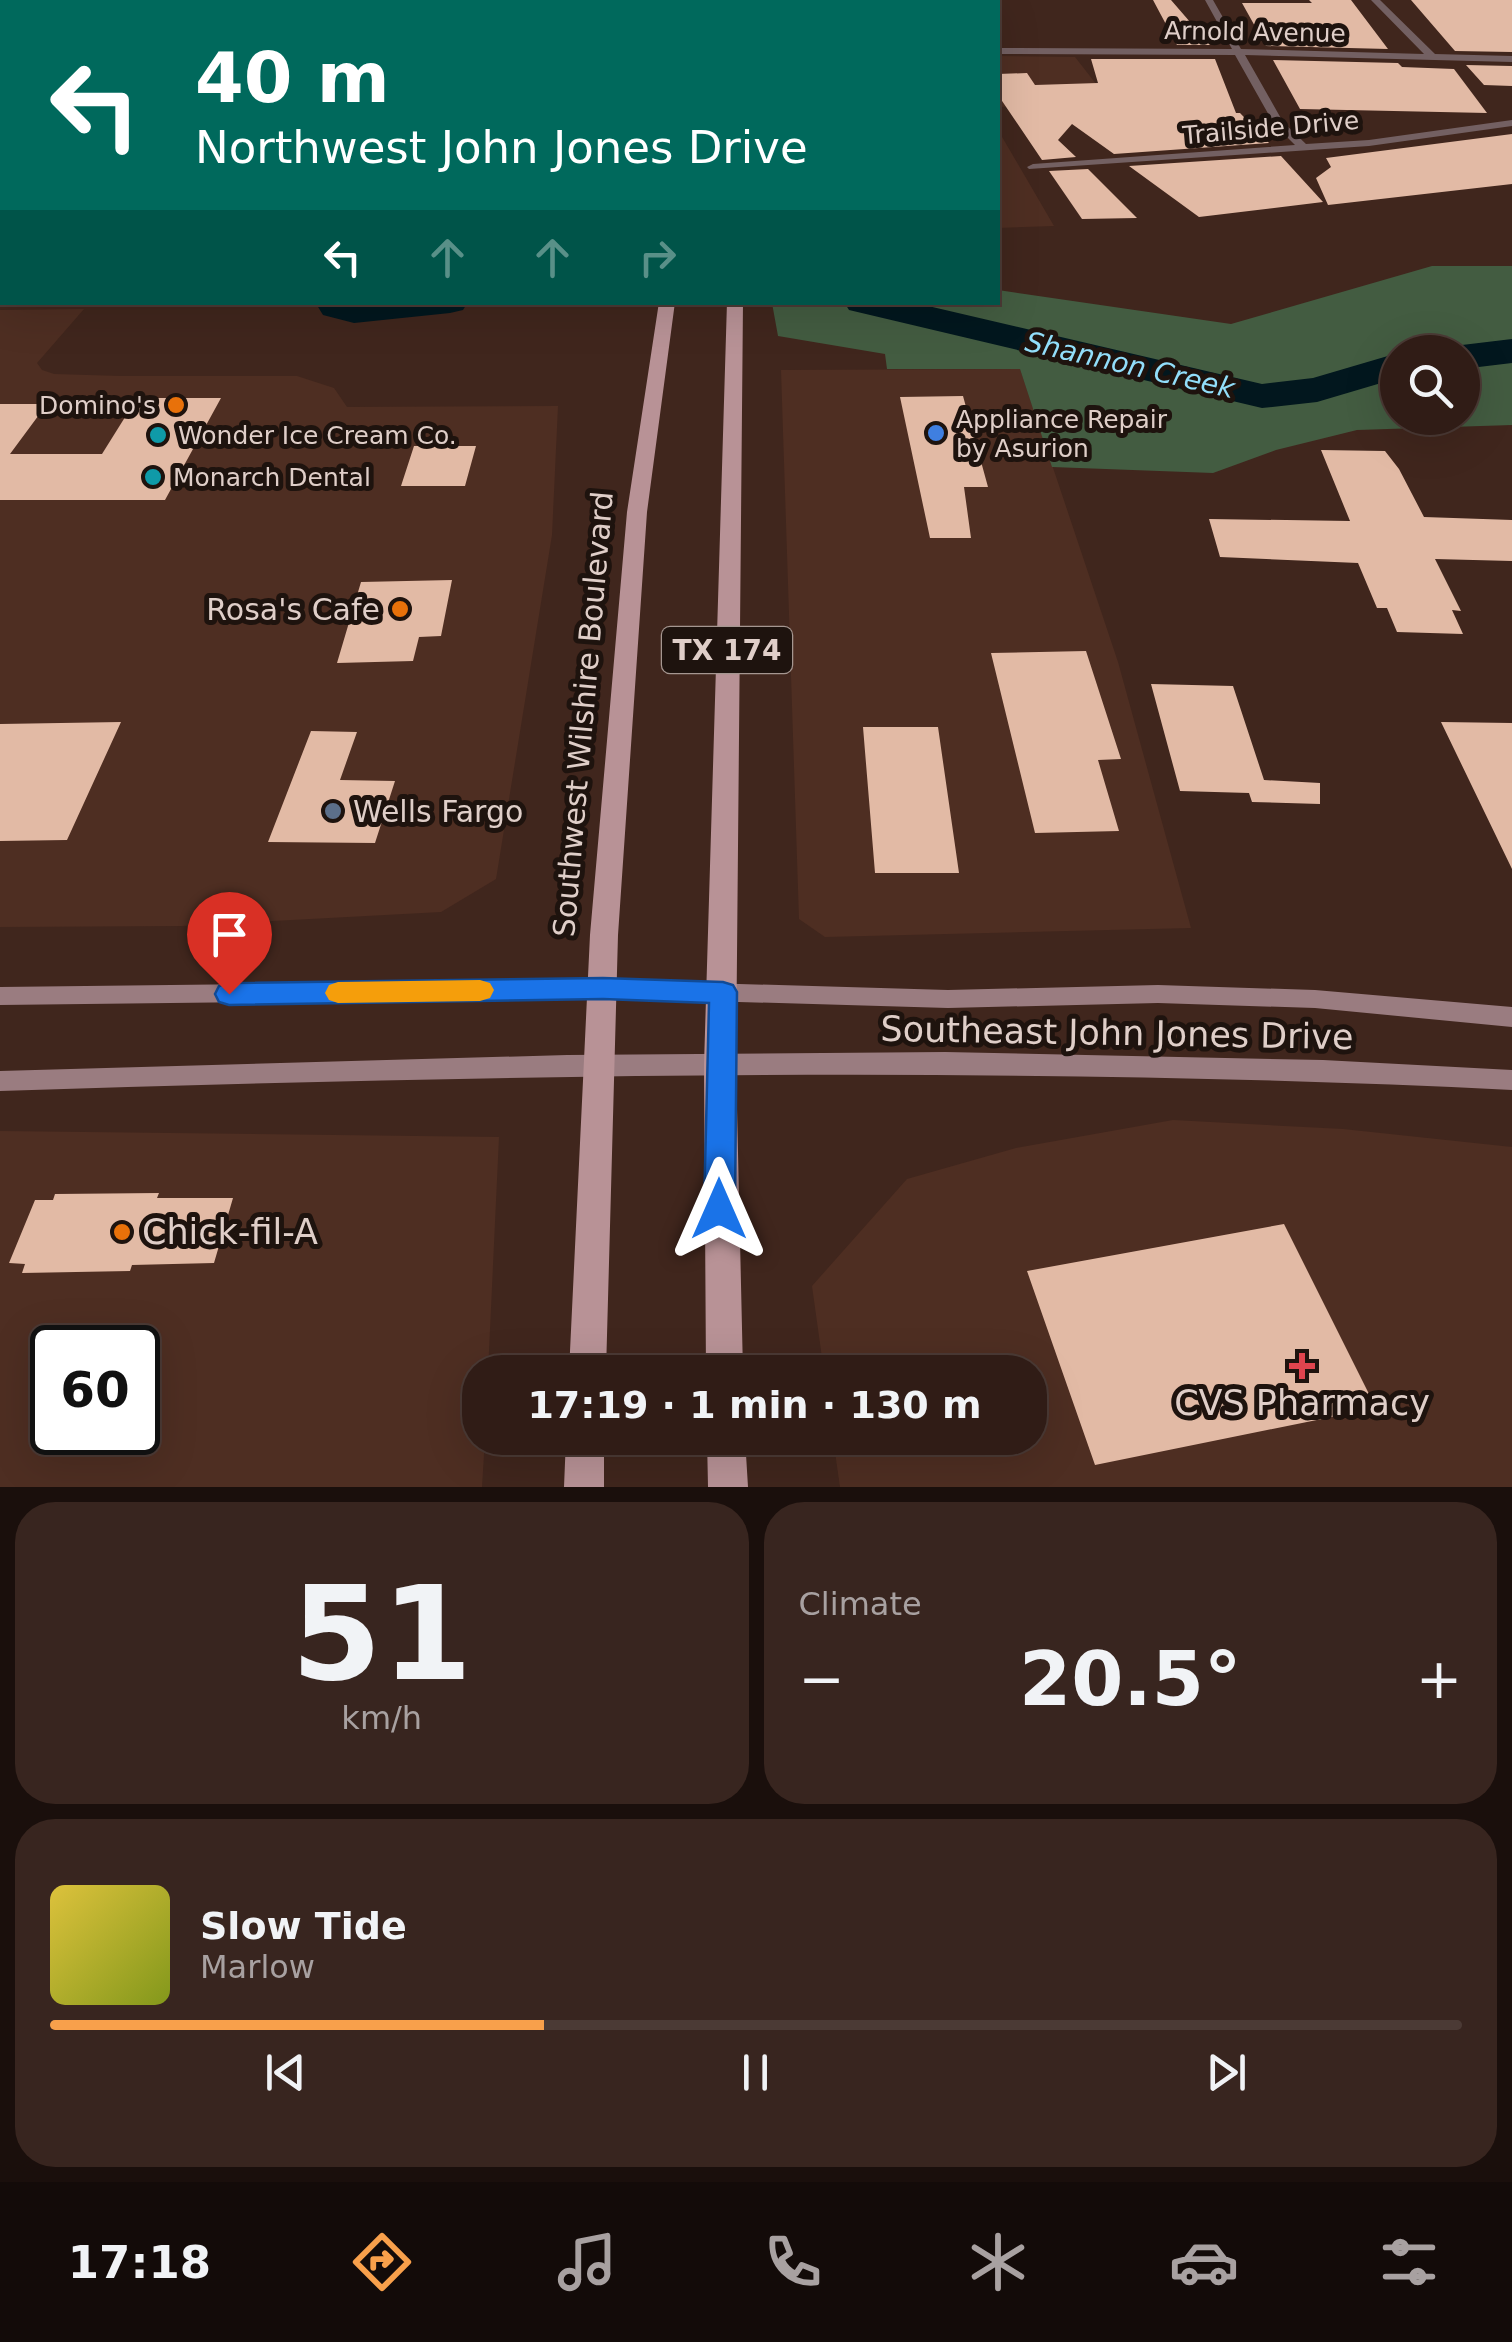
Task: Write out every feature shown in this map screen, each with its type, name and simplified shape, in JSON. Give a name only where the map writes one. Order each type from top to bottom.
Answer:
[{"type":"main road","name":"Southwest Wilshire Boulevard","points":[[588,1355],[604,935],[637,512],[667,305]]},
{"type":"main road","name":"TX 174","points":[[724,1355],[720,1065],[735,305]]},
{"type":"main road","name":"Southeast John Jones Drive","points":[[0,996],[603,989],[948,998],[1244,996],[1512,1017]]},
{"type":"main road","name":"Southeast John Jones Drive","points":[[0,1080],[600,1063],[1270,1067],[1512,1080]]},
{"type":"main road","points":[[584,1487],[585,1455]]},
{"type":"main road","points":[[727,1455],[728,1487]]},
{"type":"street","points":[[1208,0],[1279,124],[1304,148]]},
{"type":"street","points":[[1375,0],[1433,56]]},
{"type":"street","name":"Arnold Avenue","points":[[1000,51],[1512,58]]},
{"type":"street","name":"Trailside Drive","points":[[1033,166],[1304,148],[1512,123]]},
{"type":"shaded area","points":[[1000,56],[1075,57],[1111,103],[1000,107]]},
{"type":"shaded area","points":[[1000,133],[1054,226],[1000,228]]},
{"type":"shaded area","points":[[84,309],[37,363],[42,370],[54,374],[121,376],[297,376],[334,388],[347,407],[558,406],[552,535],[496,879],[441,912],[182,926],[0,927],[0,310]]},
{"type":"shaded area","points":[[1020,369],[1118,662],[1191,928],[825,937],[799,919],[781,370]]},
{"type":"shaded area","points":[[1173,1120],[1343,1129],[1512,1147],[1512,1487],[840,1487],[835,1455],[1047,1455],[1047,1355],[822,1355],[812,1286],[907,1179],[1016,1148]]},
{"type":"shaded area","points":[[0,1131],[499,1137],[489,1355],[462,1355],[462,1455],[484,1455],[482,1487],[0,1487]]},
{"type":"green space","points":[[1432,266],[1512,266],[1512,425],[1480,426],[1480,335],[1380,335],[1380,429],[1357,430],[1276,450],[1213,473],[1052,467],[1020,369],[887,369],[885,354],[778,336],[772,305],[1000,305],[1000,290],[1231,324]]},
{"type":"building","points":[[1153,0],[1171,0],[1210,45],[1177,45]]},
{"type":"building","points":[[1309,0],[1351,0],[1388,49],[1266,46],[1242,3],[1312,3]]},
{"type":"building","points":[[1411,0],[1512,0],[1512,52],[1455,51]]},
{"type":"building","points":[[1091,59],[1215,59],[1236,113],[1269,143],[1114,154],[1072,124],[1058,140],[1076,157],[1042,160],[1000,98],[1000,74],[1027,73],[1035,85],[1098,83]]},
{"type":"building","points":[[1273,60],[1398,63],[1402,67],[1454,69],[1487,113],[1300,109]]},
{"type":"building","points":[[1466,65],[1512,66],[1512,86],[1484,85]]},
{"type":"building","points":[[1512,134],[1512,184],[1328,205],[1316,178],[1331,167],[1326,158]]},
{"type":"building","points":[[1281,156],[1323,202],[1199,217],[1129,166]]},
{"type":"building","points":[[1088,169],[1137,218],[1082,219],[1049,171]]},
{"type":"building","points":[[963,396],[988,487],[964,487],[971,538],[930,538],[900,397]]},
{"type":"building","points":[[137,398],[221,398],[165,500],[0,500],[0,404],[47,404],[10,454],[102,454]]},
{"type":"building","points":[[414,446],[476,446],[465,486],[401,486]]},
{"type":"building","points":[[1321,450],[1385,451],[1424,517],[1512,520],[1512,561],[1435,559],[1461,611],[1452,610],[1463,634],[1397,632],[1387,608],[1377,608],[1358,563],[1220,557],[1209,519],[1350,521]]},
{"type":"building","name":"Rosa's Cafe","points":[[452,580],[441,636],[419,637],[413,661],[337,663],[361,582]]},
{"type":"building","points":[[1086,651],[1121,759],[1098,760],[1119,831],[1035,833],[991,653]]},
{"type":"building","points":[[1151,684],[1233,686],[1264,780],[1320,783],[1320,804],[1252,802],[1249,793],[1180,791]]},
{"type":"building","points":[[121,722],[67,840],[0,841],[0,724]]},
{"type":"building","points":[[1441,722],[1512,723],[1512,869]]},
{"type":"building","points":[[863,727],[938,727],[959,873],[875,873]]},
{"type":"building","name":"Wells Fargo","points":[[311,731],[357,732],[340,780],[395,781],[375,843],[268,842]]},
{"type":"building","name":"Chick-fil-A","points":[[159,1193],[157,1198],[233,1198],[214,1263],[132,1265],[130,1271],[22,1273],[25,1264],[9,1263],[35,1200],[53,1200],[55,1194]]},
{"type":"building","name":"CVS Pharmacy","points":[[1284,1224],[1376,1408],[1095,1465],[1027,1271]]},
{"type":"waterway","name":"Shannon Creek","points":[[335,305],[354,312],[430,305]]},
{"type":"waterway","name":"Shannon Creek","points":[[875,305],[1262,396],[1317,390],[1380,371]]},
{"type":"waterway","name":"Shannon Creek","points":[[1480,355],[1512,351]]},
{"type":"slow traffic","points":[[338,993],[480,990]]},
{"type":"place","name":"Domino's","points":[[176,405]]},
{"type":"place","name":"Appliance Repair by Asurion","points":[[936,433]]},
{"type":"place","name":"Wonder Ice Cream Co.","points":[[158,435]]},
{"type":"place","name":"Monarch Dental","points":[[153,477]]},
{"type":"place","name":"Rosa's Cafe","points":[[400,609]]},
{"type":"place","name":"Wells Fargo","points":[[333,811]]},
{"type":"place","name":"Chick-fil-A","points":[[122,1232]]},
{"type":"place","name":"CVS Pharmacy","points":[[1302,1366]]},
{"type":"route","points":[[229,994],[603,989],[723,992],[719,1209]]}]
